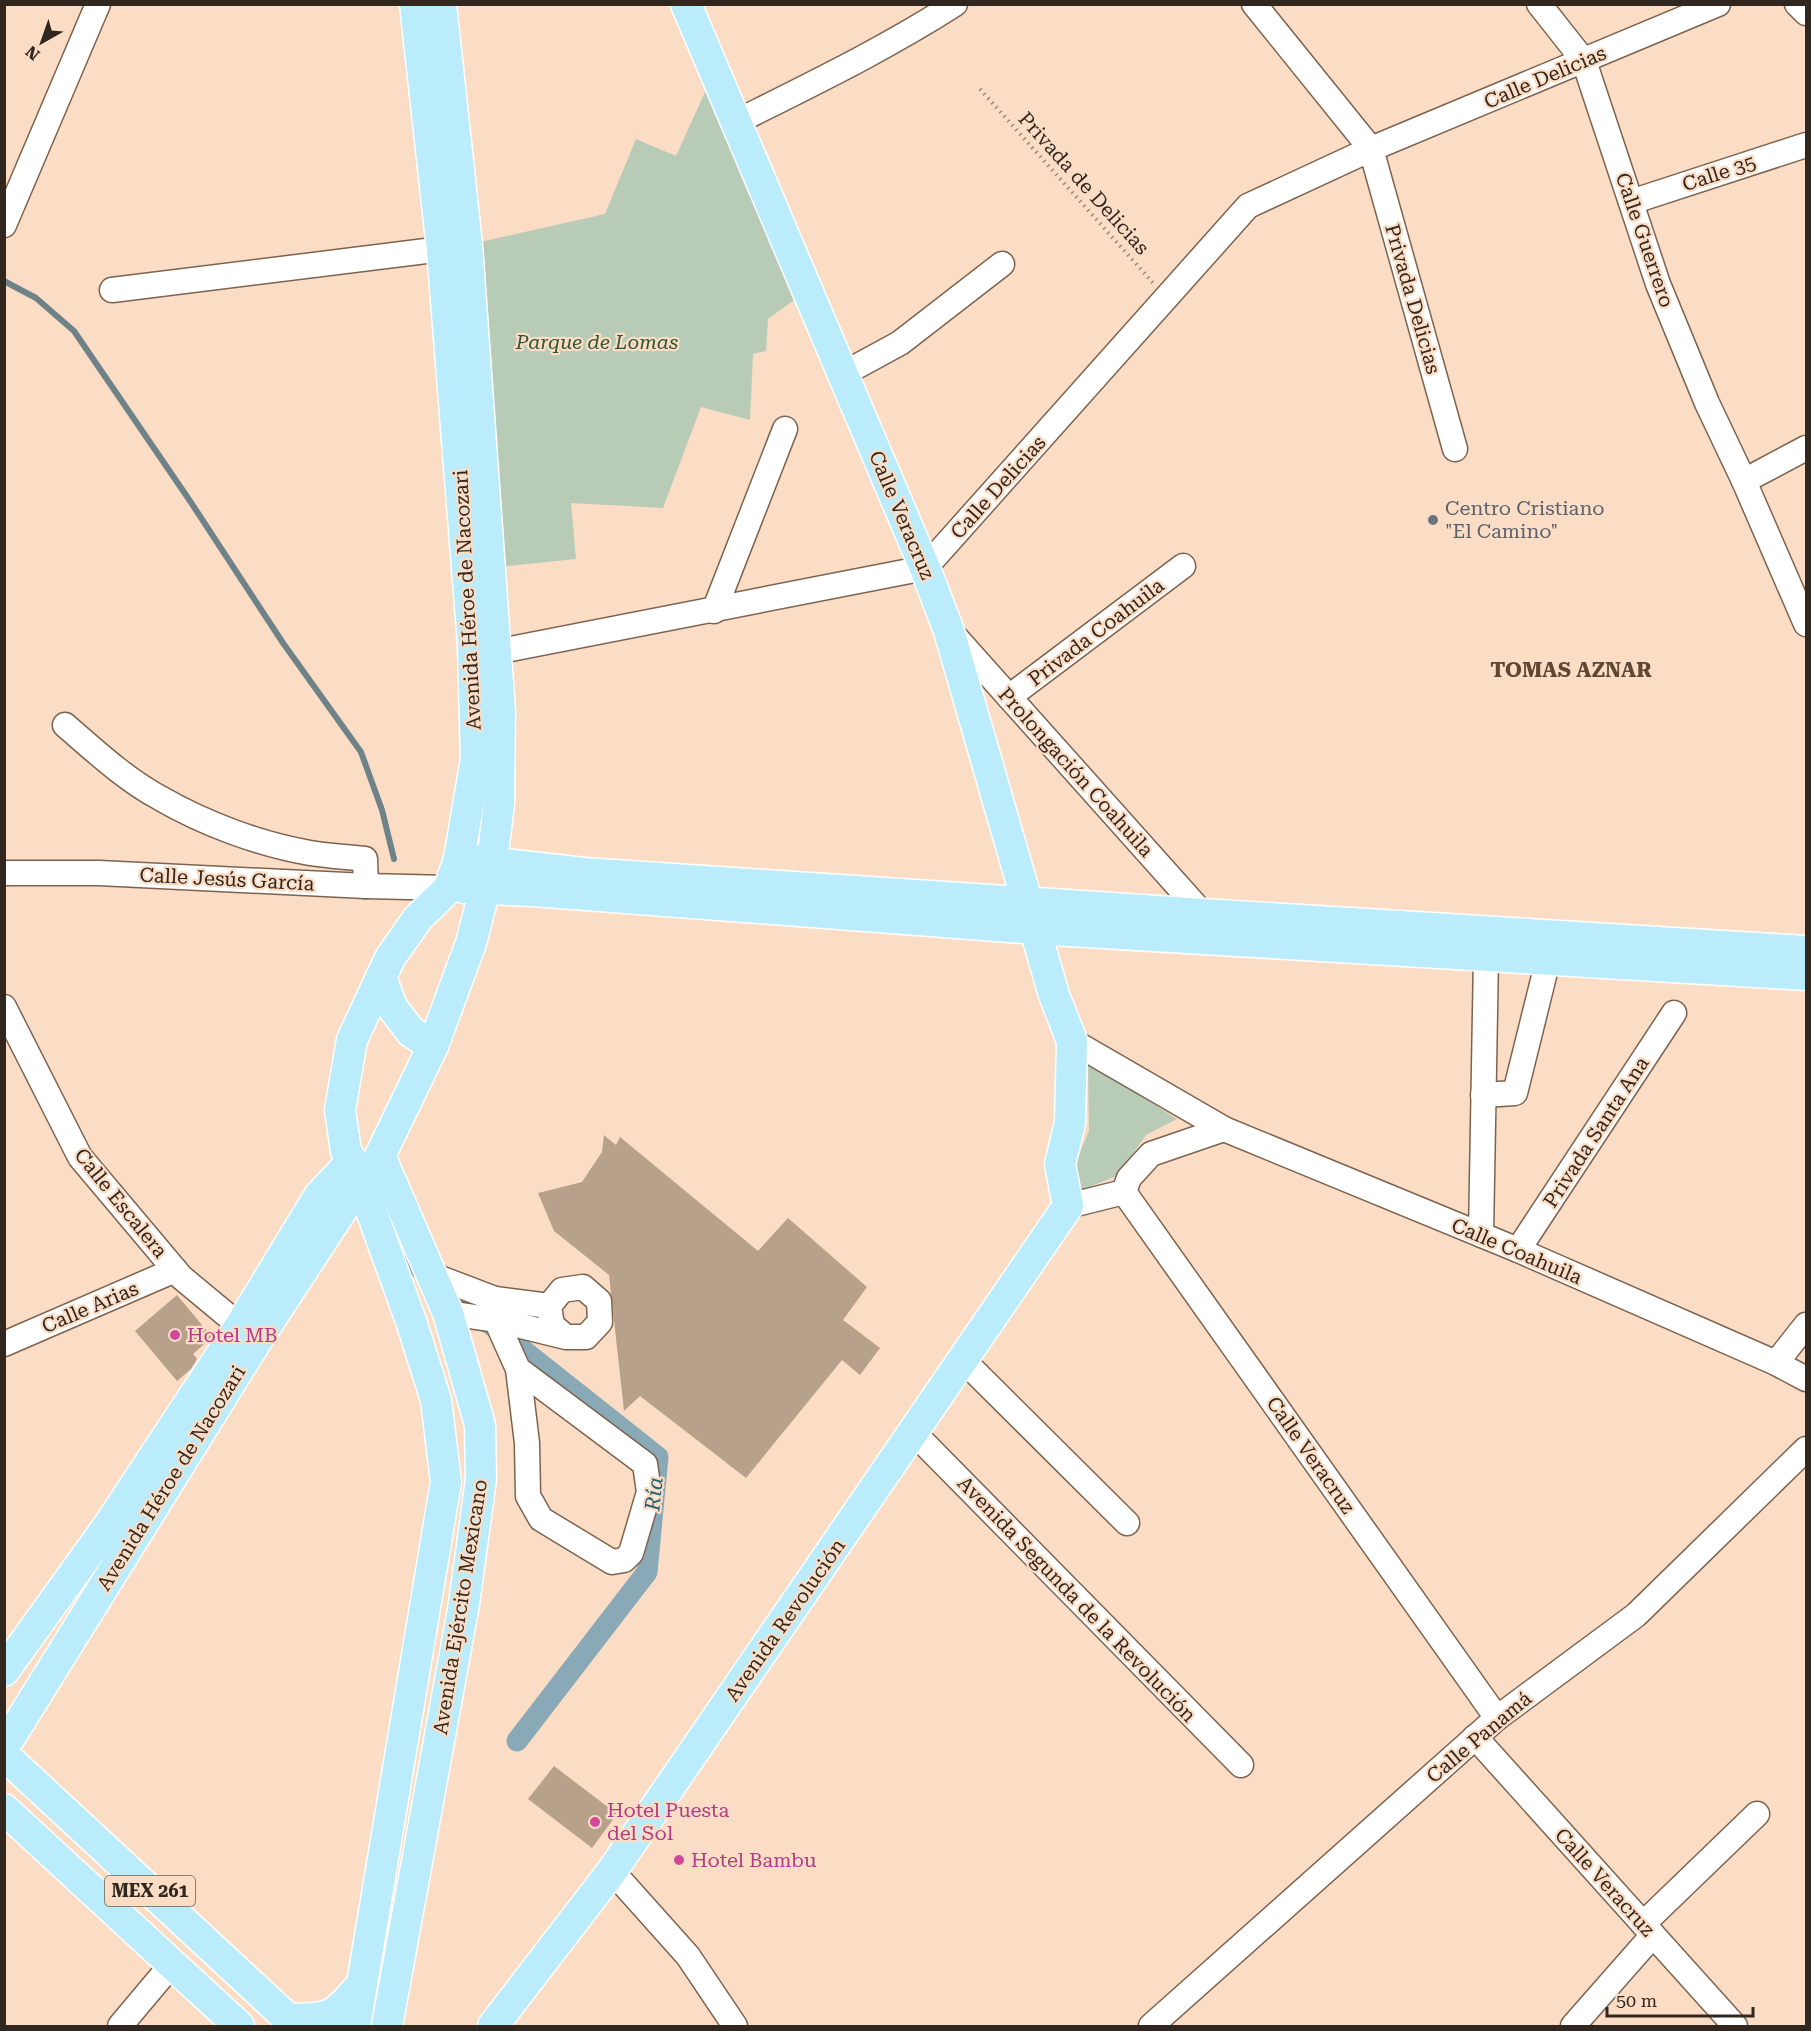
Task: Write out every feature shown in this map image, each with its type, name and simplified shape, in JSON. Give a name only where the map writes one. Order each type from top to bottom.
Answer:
[{"type":"main road","name":"Avenida Héroe de Nacozari","points":[[369,1166],[346,1151],[340,1110],[352,1040],[390,958],[418,918],[449,888],[459,859],[476,759],[484,648],[467,245],[450,205],[415,4]]},
{"type":"main road","name":"Avenida Héroe de Nacozari","points":[[4,1671],[369,1166],[433,1046],[471,943],[488,875],[499,803],[500,712],[484,648],[442,249],[450,205],[441,4]]},
{"type":"main road","name":"Calle Veracruz","points":[[686,4],[925,568],[949,630],[1054,995],[1072,1041]]},
{"type":"main road","points":[[459,859],[488,875]]},
{"type":"main road","points":[[449,888],[488,875],[1033,916],[1486,956],[1806,975]]},
{"type":"main road","points":[[1033,916],[1203,914],[1806,951]]},
{"type":"main road","points":[[381,977],[392,1007],[411,1032],[433,1046]]},
{"type":"main road","points":[[1068,1206],[1060,1164],[1070,1123],[1072,1041]]},
{"type":"main road","name":"Avenida Ejército Mexicano","points":[[369,1166],[432,1275],[448,1313],[480,1425],[481,1479],[464,1604],[387,2026]]},
{"type":"main road","name":"Avenida Ejército Mexicano","points":[[355,2026],[446,1482],[436,1400],[411,1321],[369,1166]]},
{"type":"main road","name":"Avenida Revolución","points":[[494,2026],[612,1871],[964,1361],[1068,1206]]},
{"type":"main road","name":"Avenida Héroe de Nacozari","points":[[4,1747],[249,1331]]},
{"type":"main road","name":"MEX 261","points":[[4,1755],[287,2024]]},
{"type":"main road","points":[[4,1780],[287,2024],[323,2018],[340,2010],[361,1985]]},
{"type":"main road","name":"MEX 261","points":[[4,1809],[239,2026]]},
{"type":"street","points":[[4,225],[98,4]]},
{"type":"street","points":[[736,122],[920,27],[955,4]]},
{"type":"street","points":[[1254,4],[1371,149]]},
{"type":"street","name":"Calle Guerrero","points":[[1539,4],[1584,61],[1667,306],[1707,403],[1744,481],[1806,624]]},
{"type":"street","name":"Calle Delicias","points":[[925,568],[1248,206],[1371,149],[1718,4]]},
{"type":"street","points":[[1797,4],[1806,13]]},
{"type":"street","name":"Calle 35","points":[[1631,202],[1806,145]]},
{"type":"street","name":"Privada Delicias","points":[[1371,149],[1455,449]]},
{"type":"street","points":[[112,290],[442,249]]},
{"type":"street","points":[[843,374],[900,343],[1002,264]]},
{"type":"street","points":[[714,611],[785,429]]},
{"type":"street","points":[[1744,481],[1806,448]]},
{"type":"street","name":"Privada Coahuila","points":[[1009,697],[1183,566]]},
{"type":"street","points":[[484,648],[714,611],[925,568]]},
{"type":"street","name":"Prolongación Coahuila","points":[[949,630],[1203,914]]},
{"type":"street","points":[[65,725],[109,764],[159,798],[205,820],[257,840],[289,848],[365,860],[366,886]]},
{"type":"street","name":"Calle Jesús García","points":[[4,873],[99,873],[449,888]]},
{"type":"street","points":[[1481,1235],[1486,956]]},
{"type":"street","points":[[1483,1095],[1515,1093],[1548,960]]},
{"type":"street","name":"Calle Escalera","points":[[4,1007],[80,1157],[175,1270],[249,1331]]},
{"type":"street","name":"Privada Santa Ana","points":[[1518,1250],[1674,1013]]},
{"type":"street","name":"Calle Coahuila","points":[[1072,1041],[1224,1129],[1518,1250],[1776,1363],[1806,1379]]},
{"type":"street","points":[[1068,1206],[1124,1192],[1129,1178],[1151,1154],[1224,1129]]},
{"type":"street","name":"Calle Veracruz","points":[[1124,1192],[1497,1718]]},
{"type":"street","name":"Calle Arias","points":[[4,1344],[175,1270]]},
{"type":"street","points":[[432,1275],[495,1309],[566,1337],[586,1337],[600,1322],[599,1301],[583,1287],[562,1290],[549,1306],[495,1309],[448,1313]]},
{"type":"street","points":[[549,1306],[552,1325],[566,1337]]},
{"type":"street","points":[[495,1309],[518,1369],[527,1443],[528,1497],[541,1519],[612,1562],[624,1560],[631,1553],[649,1492],[645,1464],[518,1369]]},
{"type":"street","points":[[1776,1363],[1806,1325]]},
{"type":"street","points":[[964,1361],[1127,1523]]},
{"type":"street","name":"Avenida Segunda de la Revolución","points":[[914,1433],[1241,1765]]},
{"type":"street","name":"Calle Panamá","points":[[1151,2026],[1497,1718],[1636,1615],[1806,1449]]},
{"type":"street","name":"Calle Veracruz","points":[[1475,1737],[1735,2026]]},
{"type":"street","points":[[1573,2026],[1648,1929],[1757,1814]]},
{"type":"street","points":[[612,1871],[688,1956],[735,2026]]},
{"type":"street","points":[[120,2026],[172,1964]]},
{"type":"path","name":"Privada de Delicias","points":[[980,89],[1166,298]]},
{"type":"green space","name":"Parque de Lomas","points":[[710,81],[798,297],[768,319],[766,351],[753,354],[750,420],[701,407],[663,508],[571,503],[576,559],[489,568],[467,245],[605,214],[636,139],[676,156]]},
{"type":"green space","points":[[1088,1063],[1177,1119],[1146,1135],[1117,1176],[1081,1190],[1076,1162],[1089,1131]]},
{"type":"building","points":[[604,1135],[616,1145],[620,1137],[758,1251],[788,1218],[867,1287],[843,1320],[880,1348],[860,1375],[842,1360],[746,1478],[640,1396],[624,1411],[609,1275],[554,1231],[538,1193],[582,1182],[602,1152]]},
{"type":"building","points":[[177,1295],[212,1337],[193,1354],[197,1359],[191,1369],[177,1381],[135,1331]]},
{"type":"building","points":[[554,1766],[617,1814],[592,1848],[528,1799]]},
{"type":"waterway","points":[[4,281],[36,298],[74,331],[283,643],[361,752],[382,810],[394,859]]},
{"type":"waterway","name":"Ría","points":[[403,1255],[658,1457],[647,1572],[517,1741]]},
{"type":"place","name":"Centro Cristiano \"El Camino\"","points":[[1433,520]]},
{"type":"place","name":"Hotel MB","points":[[175,1335]]},
{"type":"place","name":"Hotel Puesta del Sol","points":[[595,1822]]},
{"type":"place","name":"Hotel Bambu","points":[[679,1860]]},
{"type":"district","name":"TOMAS AZNAR","points":[[1571,670]]}]
